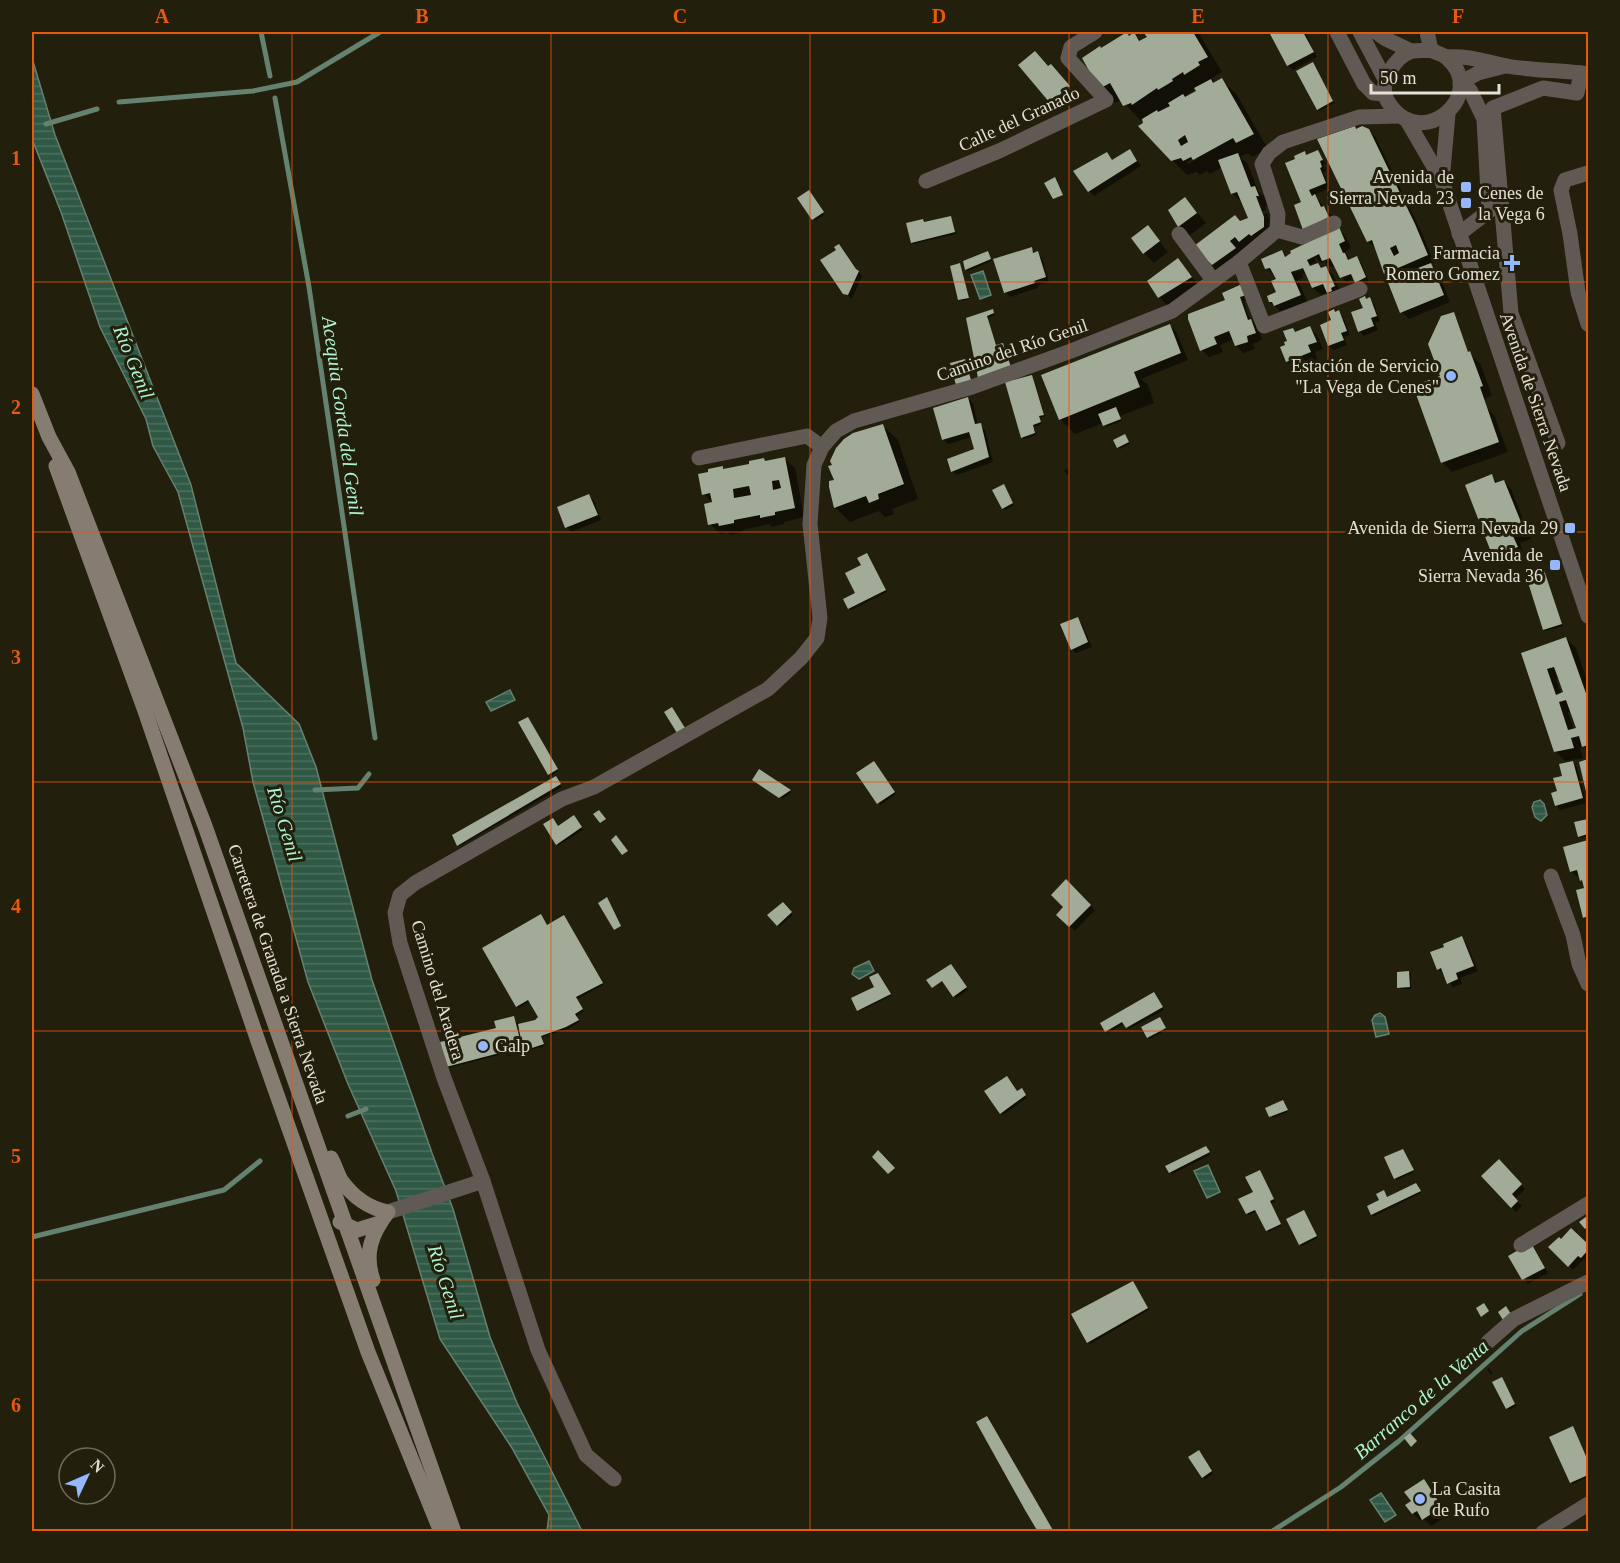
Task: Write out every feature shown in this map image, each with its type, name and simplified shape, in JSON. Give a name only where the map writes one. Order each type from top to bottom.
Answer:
[{"type":"main road","name":"Carretera de Granada a Sierra Nevada","points":[[32,394],[49,437],[68,472],[206,826],[454,1532]]},
{"type":"main road","name":"Carretera de Granada a Sierra Nevada","points":[[49,437],[58,473],[145,711],[368,1352],[441,1532]]},
{"type":"main road","points":[[258,1041],[279,1072],[331,1216],[357,1230],[384,1218]]},
{"type":"main road","points":[[313,1133],[333,1162],[340,1179],[353,1195],[384,1218]]},
{"type":"main road","points":[[368,1352],[362,1311],[338,1238],[350,1216],[372,1209]]},
{"type":"main road","points":[[384,1218],[369,1251],[368,1265],[397,1347],[401,1384]]},
{"type":"street","name":"Calle del Granado","points":[[926,181],[999,151],[1106,100],[1068,58],[1071,47],[1095,32]]},
{"type":"street","points":[[1337,32],[1364,84],[1373,93],[1386,91]]},
{"type":"street","points":[[1360,32],[1386,91],[1404,119]]},
{"type":"street","points":[[1376,32],[1411,51],[1431,50],[1446,57],[1472,57],[1508,66],[1585,73],[1577,93],[1543,88],[1493,108],[1511,313],[1558,443]]},
{"type":"street","points":[[1427,32],[1431,50]]},
{"type":"street","points":[[1334,223],[1302,237],[1277,230],[1278,214],[1262,164],[1269,153],[1283,142],[1359,117],[1386,91],[1395,62],[1411,51]]},
{"type":"street","points":[[1359,117],[1404,119],[1429,123],[1448,114],[1456,103],[1461,84],[1456,69],[1446,57]]},
{"type":"street","points":[[1461,84],[1478,73],[1508,66]]},
{"type":"street","points":[[1459,234],[1489,211],[1484,119],[1470,90],[1461,84]]},
{"type":"street","name":"Avenida de Sierra Nevada","points":[[1442,181],[1448,114]]},
{"type":"street","name":"Avenida de Sierra Nevada","points":[[1404,119],[1442,181],[1588,616]]},
{"type":"street","points":[[1588,173],[1565,180],[1561,190],[1578,292],[1588,324]]},
{"type":"street","name":"Camino del Río Genil","points":[[817,638],[820,618],[810,524],[814,465],[822,447],[836,431],[854,421],[972,387],[1172,311],[1269,239],[1277,230]]},
{"type":"street","points":[[1179,234],[1213,280]]},
{"type":"street","points":[[1239,262],[1264,326],[1360,289]]},
{"type":"street","points":[[699,458],[807,436],[822,447]]},
{"type":"street","name":"Camino del Aradera","points":[[614,1479],[586,1455],[538,1350],[483,1181],[444,1078],[399,943],[395,913],[400,895],[415,883],[562,799],[594,787],[768,689],[801,658],[817,638]]},
{"type":"street","points":[[1551,876],[1573,935],[1579,964],[1588,984]]},
{"type":"street","points":[[384,1218],[483,1181]]},
{"type":"street","points":[[1521,1245],[1588,1204]]},
{"type":"street","points":[[1488,1342],[1514,1319],[1588,1282]]},
{"type":"street","points":[[1543,1532],[1588,1504]]},
{"type":"water","name":"Río Genil","points":[[32,58],[55,135],[191,485],[236,663],[299,724],[316,767],[372,980],[453,1209],[490,1337],[517,1403],[582,1531],[547,1531],[549,1515],[512,1448],[440,1339],[396,1191],[348,1084],[308,982],[253,782],[243,728],[178,492],[153,446],[146,419],[100,327],[61,212],[32,139]]},
{"type":"water","points":[[983,271],[991,295],[980,299],[971,275]]},
{"type":"water","points":[[510,690],[515,700],[491,711],[486,702]]},
{"type":"water","points":[[1540,800],[1544,804],[1547,815],[1541,821],[1535,817],[1532,807],[1534,802]]},
{"type":"water","points":[[869,961],[874,971],[859,979],[852,974],[854,968]]},
{"type":"water","points":[[1380,1013],[1385,1017],[1389,1034],[1376,1037],[1372,1020]]},
{"type":"water","points":[[1208,1165],[1220,1192],[1207,1198],[1194,1171]]},
{"type":"water","points":[[1381,1493],[1396,1515],[1385,1522],[1370,1500]]},
{"type":"building","points":[[1127,32],[1129,36],[1134,32],[1139,41],[1147,37],[1143,32],[1193,32],[1208,57],[1198,62],[1200,65],[1184,75],[1183,72],[1172,79],[1173,81],[1158,90],[1157,88],[1132,105],[1131,103],[1123,106],[1110,83],[1099,89],[1082,58]]},
{"type":"building","points":[[1269,32],[1303,32],[1314,52],[1287,66]]},
{"type":"building","points":[[1035,51],[1048,66],[1051,64],[1070,86],[1050,103],[1018,65]]},
{"type":"building","points":[[1313,62],[1333,101],[1317,110],[1296,71]]},
{"type":"building","points":[[1222,78],[1254,134],[1236,143],[1233,138],[1193,160],[1191,157],[1183,161],[1181,158],[1171,161],[1138,126],[1143,123],[1142,119],[1157,110],[1158,112],[1170,106],[1168,103],[1183,94],[1185,97],[1196,91],[1194,88],[1211,79],[1213,83]],"holes":[[[1185,135],[1188,142],[1181,146],[1178,140]]]},
{"type":"building","points":[[1355,126],[1356,129],[1362,126],[1369,129],[1428,255],[1384,274],[1372,240],[1367,242],[1317,139]],"holes":[[[1396,245],[1399,253],[1394,256],[1390,248]]]},
{"type":"building","points":[[1130,149],[1137,161],[1088,192],[1073,171],[1107,152],[1112,160]]},
{"type":"building","points":[[1318,150],[1323,160],[1320,161],[1322,167],[1320,168],[1326,183],[1309,190],[1312,196],[1315,194],[1321,207],[1324,206],[1329,217],[1303,230],[1294,205],[1301,202],[1285,163],[1305,151],[1306,155]]},
{"type":"building","points":[[1238,153],[1251,187],[1255,186],[1259,196],[1256,196],[1264,217],[1264,227],[1239,242],[1235,237],[1230,241],[1236,248],[1212,265],[1209,262],[1203,266],[1190,249],[1235,215],[1240,221],[1248,218],[1237,192],[1231,194],[1218,160]]},
{"type":"building","points":[[1055,177],[1063,195],[1053,199],[1044,183]]},
{"type":"building","points":[[809,190],[824,212],[812,220],[797,198]]},
{"type":"building","points":[[1185,197],[1197,213],[1178,227],[1168,210]]},
{"type":"building","points":[[951,216],[955,232],[911,243],[906,223]]},
{"type":"building","points":[[1148,225],[1160,241],[1143,254],[1131,238]]},
{"type":"building","points":[[1339,227],[1345,241],[1339,244],[1343,253],[1348,260],[1357,256],[1366,277],[1355,283],[1351,274],[1340,278],[1330,258],[1322,261],[1319,254],[1307,260],[1310,266],[1318,263],[1321,268],[1326,266],[1335,286],[1331,288],[1332,291],[1327,293],[1323,284],[1312,288],[1303,268],[1291,272],[1301,295],[1274,306],[1272,302],[1269,302],[1267,296],[1276,292],[1271,281],[1276,279],[1270,268],[1265,269],[1261,259],[1282,250],[1285,257],[1291,253],[1290,251]]},
{"type":"building","points":[[839,244],[859,271],[848,295],[843,294],[820,260],[836,250],[834,247]]},
{"type":"building","points":[[1032,247],[1033,253],[1038,251],[1046,277],[1004,293],[993,259]]},
{"type":"building","points":[[988,251],[991,259],[965,270],[963,261]]},
{"type":"building","points":[[1178,258],[1192,277],[1158,298],[1147,281]]},
{"type":"building","points":[[960,263],[969,298],[958,300],[950,266]]},
{"type":"building","points":[[1431,263],[1444,295],[1400,313],[1387,280]]},
{"type":"building","points":[[1242,284],[1246,295],[1240,297],[1248,320],[1251,319],[1256,333],[1247,336],[1248,342],[1235,346],[1229,331],[1214,337],[1217,344],[1200,351],[1188,314],[1225,300],[1222,293]]},
{"type":"building","points":[[1365,296],[1366,299],[1370,297],[1377,316],[1371,318],[1374,326],[1358,332],[1351,312],[1363,308],[1359,299]]},
{"type":"building","points":[[993,309],[994,313],[987,316],[996,345],[1003,343],[1011,367],[978,378],[966,318]]},
{"type":"building","points":[[1334,309],[1335,312],[1339,310],[1347,331],[1341,333],[1344,340],[1328,346],[1320,325],[1331,320],[1328,312]]},
{"type":"building","points":[[1454,312],[1483,386],[1480,387],[1499,442],[1441,463],[1413,386],[1440,376],[1428,344],[1441,316]]},
{"type":"building","points":[[1170,324],[1181,353],[1134,372],[1140,387],[1059,420],[1041,375]]},
{"type":"building","points":[[1310,326],[1317,342],[1308,345],[1311,352],[1286,362],[1280,347],[1287,341],[1283,331],[1293,328],[1295,332]]},
{"type":"building","points":[[965,359],[971,380],[956,385],[950,363]]},
{"type":"building","points":[[1032,375],[1044,415],[1039,416],[1041,422],[1033,425],[1035,433],[1021,438],[1005,382]]},
{"type":"building","points":[[968,397],[975,424],[981,423],[989,457],[951,472],[947,459],[974,449],[969,432],[942,440],[933,408]]},
{"type":"building","points":[[1116,407],[1121,419],[1103,426],[1098,414]]},
{"type":"building","points":[[883,424],[904,484],[878,494],[879,499],[869,503],[866,496],[834,508],[829,481],[834,480],[828,466],[832,465],[830,461],[836,448],[853,433]]},
{"type":"building","points":[[1125,434],[1129,442],[1117,448],[1113,440]]},
{"type":"building","points":[[785,457],[795,508],[760,518],[760,515],[734,520],[734,523],[719,526],[718,523],[708,525],[704,504],[712,502],[710,493],[702,495],[698,474],[708,472],[708,469],[723,466],[723,469],[749,464],[749,461],[764,458],[765,461]],"holes":[[[779,480],[781,488],[773,490],[772,481]],[[749,486],[751,495],[734,498],[733,489]]]},
{"type":"building","points":[[1492,474],[1495,483],[1504,480],[1525,532],[1513,536],[1518,547],[1493,557],[1465,485]]},
{"type":"building","points":[[1004,484],[1013,503],[1002,509],[992,490]]},
{"type":"building","points":[[589,494],[598,515],[565,528],[557,507]]},
{"type":"building","points":[[867,553],[886,590],[848,609],[843,599],[855,593],[845,573],[861,565],[857,558]]},
{"type":"building","points":[[1544,570],[1562,624],[1543,630],[1526,576]]},
{"type":"building","points":[[1078,617],[1088,642],[1071,650],[1060,624]]},
{"type":"building","points":[[1566,637],[1588,699],[1588,745],[1582,747],[1579,736],[1571,738],[1574,748],[1554,752],[1521,653]],"holes":[[[1554,667],[1563,692],[1556,695],[1547,669]],[[1566,700],[1576,728],[1568,730],[1559,702]]]},
{"type":"building","points":[[672,707],[685,728],[677,733],[664,712]]},
{"type":"building","points":[[528,717],[558,769],[548,775],[518,722]]},
{"type":"building","points":[[1588,759],[1588,800],[1579,762]]},
{"type":"building","points":[[874,761],[895,792],[877,804],[856,773]]},
{"type":"building","points":[[1573,761],[1583,798],[1555,806],[1551,793],[1557,791],[1553,778],[1562,776],[1559,764]]},
{"type":"building","points":[[759,769],[791,790],[779,798],[752,780]]},
{"type":"building","points":[[556,776],[561,784],[457,846],[452,835]]},
{"type":"building","points":[[599,810],[606,819],[600,823],[593,814]]},
{"type":"building","points":[[574,815],[582,827],[556,845],[543,824],[553,818],[558,826]]},
{"type":"building","points":[[1588,819],[1588,834],[1578,837],[1574,822]]},
{"type":"building","points":[[616,835],[628,851],[622,855],[611,840]]},
{"type":"building","points":[[1588,840],[1588,916],[1583,918],[1576,890],[1584,888],[1582,880],[1580,881],[1577,870],[1570,872],[1563,847]]},
{"type":"building","points":[[1066,879],[1091,905],[1069,927],[1056,915],[1063,907],[1051,895]]},
{"type":"building","points":[[607,897],[621,926],[614,930],[598,903]]},
{"type":"building","points":[[783,902],[792,912],[777,926],[767,915]]},
{"type":"building","points":[[541,914],[547,925],[564,915],[603,983],[576,997],[583,1009],[575,1014],[579,1020],[541,1036],[544,1044],[523,1051],[518,1024],[535,1020],[538,1017],[528,1000],[516,1007],[482,948]]},
{"type":"building","points":[[1462,936],[1474,966],[1456,973],[1458,979],[1447,984],[1441,968],[1437,970],[1430,952]]},
{"type":"building","points":[[951,964],[967,987],[953,997],[942,981],[932,988],[926,980]]},
{"type":"building","points":[[1409,971],[1410,987],[1397,988],[1397,972]]},
{"type":"building","points":[[878,973],[891,994],[857,1011],[851,998],[874,987],[869,977]]},
{"type":"building","points":[[1154,992],[1163,1007],[1126,1028],[1122,1022],[1105,1032],[1100,1023]]},
{"type":"building","points":[[514,1016],[522,1047],[446,1067],[440,1042],[496,1028],[494,1021]]},
{"type":"building","points":[[1160,1017],[1166,1028],[1147,1038],[1141,1027]]},
{"type":"building","points":[[1007,1076],[1017,1091],[1022,1088],[1026,1095],[1000,1114],[984,1091]]},
{"type":"building","points":[[1283,1100],[1288,1110],[1269,1117],[1265,1108]]},
{"type":"building","points":[[1206,1146],[1210,1152],[1169,1173],[1165,1166]]},
{"type":"building","points":[[1403,1149],[1414,1170],[1394,1179],[1384,1157]]},
{"type":"building","points":[[878,1150],[895,1168],[888,1174],[872,1157]]},
{"type":"building","points":[[1499,1159],[1522,1184],[1512,1194],[1518,1201],[1511,1208],[1481,1176]]},
{"type":"building","points":[[1260,1170],[1274,1199],[1270,1201],[1281,1224],[1266,1231],[1255,1210],[1246,1214],[1238,1199],[1253,1192],[1245,1177]]},
{"type":"building","points":[[1416,1183],[1421,1191],[1371,1215],[1367,1206],[1379,1200],[1376,1194],[1384,1190],[1387,1197]]},
{"type":"building","points":[[1304,1210],[1317,1236],[1299,1245],[1286,1219]]},
{"type":"building","points":[[1587,1216],[1588,1226],[1585,1229],[1579,1222]]},
{"type":"building","points":[[1571,1228],[1588,1244],[1588,1250],[1581,1258],[1578,1256],[1568,1267],[1548,1247],[1559,1237],[1561,1239]]},
{"type":"building","points":[[1531,1243],[1545,1268],[1522,1280],[1508,1256]]},
{"type":"building","points":[[1133,1281],[1148,1308],[1087,1343],[1071,1314]]},
{"type":"building","points":[[1484,1303],[1489,1311],[1481,1317],[1476,1308]]},
{"type":"building","points":[[1506,1306],[1511,1314],[1503,1320],[1498,1312]]},
{"type":"building","points":[[1502,1377],[1515,1404],[1506,1409],[1492,1382]]},
{"type":"building","points":[[987,1416],[1054,1532],[1038,1532],[1025,1510],[976,1422]]},
{"type":"building","points":[[1573,1426],[1588,1461],[1588,1475],[1570,1483],[1549,1437]]},
{"type":"building","points":[[1410,1433],[1417,1441],[1411,1447],[1404,1438]]},
{"type":"building","points":[[1199,1450],[1212,1471],[1202,1478],[1188,1457]]},
{"type":"building","points":[[1424,1479],[1442,1507],[1422,1520],[1417,1511],[1412,1514],[1405,1505],[1411,1501],[1404,1492]]},
{"type":"waterway","name":"Acequia Gorda del Genil","points":[[261,32],[270,76]]},
{"type":"waterway","points":[[119,102],[253,91],[297,82],[380,32]]},
{"type":"waterway","name":"Acequia Gorda del Genil","points":[[275,98],[309,287],[375,738]]},
{"type":"waterway","points":[[46,124],[97,109]]},
{"type":"waterway","name":"Acequia Gorda del Genil","points":[[315,790],[358,788],[369,774]]},
{"type":"waterway","points":[[348,1116],[366,1109]]},
{"type":"waterway","points":[[32,1237],[224,1190],[260,1161]]},
{"type":"waterway","name":"Barranco de la Venta","points":[[1271,1532],[1341,1487],[1399,1441],[1522,1331],[1580,1294]]},
{"type":"place","name":"Avenida de Sierra Nevada 23","points":[[1466,187]]},
{"type":"place","name":"Cenes de la Vega 6","points":[[1466,203]]},
{"type":"place","name":"Farmacia Romero Gomez","points":[[1512,263]]},
{"type":"place","name":"Estación de Servicio \"La Vega de Cenes\"","points":[[1451,376]]},
{"type":"place","name":"Avenida de Sierra Nevada 29","points":[[1570,528]]},
{"type":"place","name":"Avenida de Sierra Nevada 36","points":[[1555,565]]},
{"type":"place","name":"Galp","points":[[483,1046]]},
{"type":"place","name":"La Casita de Rufo","points":[[1420,1499]]}]
